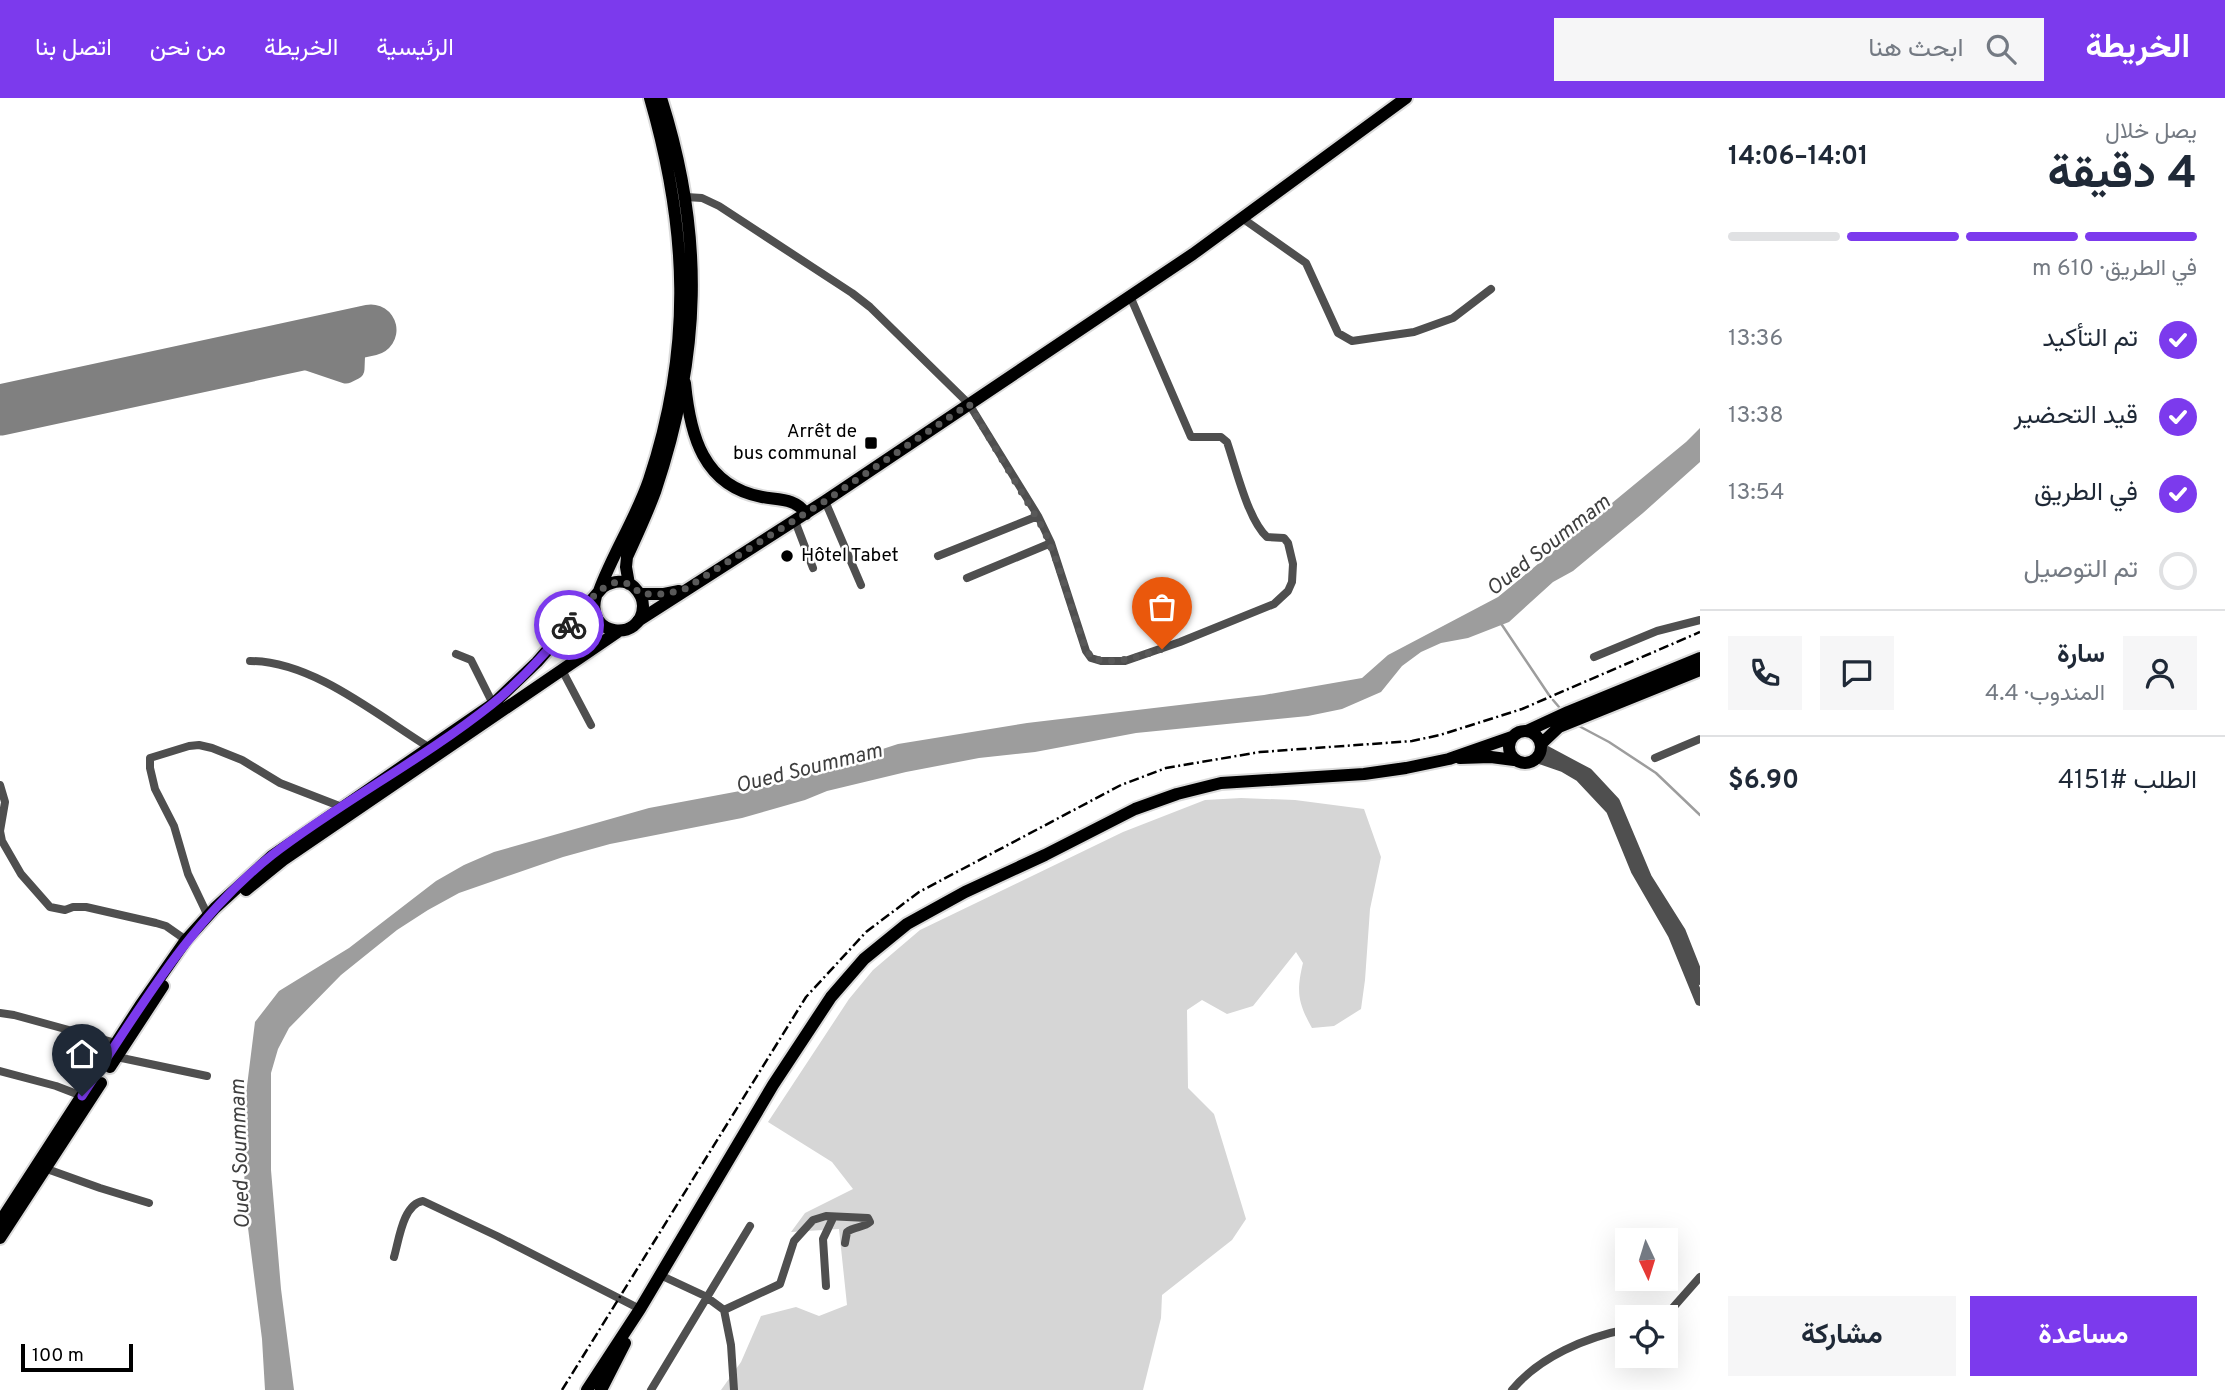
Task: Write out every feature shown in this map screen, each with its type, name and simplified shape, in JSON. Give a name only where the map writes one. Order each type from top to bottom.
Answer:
[{"type":"main road","points":[[619,631],[605,628],[600,623],[594,610],[597,594],[649,479],[671,394],[679,336],[679,236],[665,158],[650,98]]},
{"type":"main road","points":[[629,584],[627,556],[654,493],[684,377],[692,328],[693,257],[686,197],[661,98]]},
{"type":"main road","points":[[0,1222],[82,1096],[186,952],[250,887],[283,860],[619,631],[633,626],[683,590],[825,501],[1130,296],[1406,98]]},
{"type":"main road","points":[[684,377],[690,422],[707,464],[736,488],[799,505],[800,517]]},
{"type":"main road","points":[[0,1238],[47,1169],[116,1050],[186,940],[208,916],[272,856],[493,704],[537,662],[586,605],[609,583],[629,584],[640,594],[643,608],[638,621]]},
{"type":"main road","points":[[640,594],[664,594],[683,590]]},
{"type":"main road","points":[[1449,759],[1512,737],[1700,659]]},
{"type":"main road","points":[[587,1390],[640,1309],[773,1085],[831,997],[864,959],[907,924],[1135,809],[1177,794],[1228,783],[1364,774],[1449,759],[1482,757],[1526,764],[1559,727],[1700,670]]},
{"type":"main road","points":[[1527,731],[1538,737],[1540,750]]},
{"type":"main road","points":[[1512,737],[1508,749],[1514,760]]},
{"type":"main road","points":[[601,1390],[628,1338],[631,1323]]},
{"type":"street","points":[[686,197],[702,198],[719,206],[852,293],[870,307],[969,404],[1038,516],[1051,543],[1086,651],[1091,658],[1101,661],[1125,661],[1262,609],[1281,598],[1292,582],[1293,564],[1288,543],[1284,538],[1267,537],[1262,532],[1247,502],[1227,442],[1221,437],[1191,438],[1130,296]]},
{"type":"street","points":[[1242,218],[1306,264],[1338,333],[1352,341],[1414,332],[1453,318],[1491,289]]},
{"type":"street","points":[[825,501],[861,585]]},
{"type":"street","points":[[938,556],[1038,516]]},
{"type":"street","points":[[800,517],[813,568]]},
{"type":"street","points":[[967,578],[1051,543]]},
{"type":"street","points":[[1594,657],[1657,631],[1700,620]]},
{"type":"street","points":[[456,654],[471,660],[493,704]]},
{"type":"street","points":[[250,661],[272,664],[328,682],[430,748]]},
{"type":"street","points":[[562,670],[591,725]]},
{"type":"street","points":[[1655,758],[1700,739]]},
{"type":"street","points":[[208,916],[182,858],[174,826],[155,789],[150,758],[188,747],[212,748],[242,760],[280,783],[342,807]]},
{"type":"street","points":[[1540,750],[1588,773],[1615,802],[1623,815],[1647,877],[1681,932],[1700,980]]},
{"type":"street","points":[[1540,750],[1580,777],[1611,810],[1636,872],[1673,935],[1700,1001]]},
{"type":"street","points":[[0,785],[5,802],[0,831],[2,841],[21,874],[50,907],[65,910],[86,907],[156,923],[166,926],[186,940]]},
{"type":"street","points":[[0,1013],[14,1015],[116,1050],[207,1076]]},
{"type":"street","points":[[0,1072],[56,1086],[82,1096]]},
{"type":"street","points":[[47,1169],[149,1203]]},
{"type":"street","points":[[394,1257],[409,1211],[418,1201],[423,1201],[640,1309]]},
{"type":"street","points":[[724,1310],[780,1284],[799,1234],[821,1216],[869,1220],[867,1224],[847,1232],[845,1242]]},
{"type":"street","points":[[826,1286],[823,1239],[833,1218]]},
{"type":"street","points":[[651,1390],[705,1296],[750,1226]]},
{"type":"street","points":[[660,1275],[705,1296],[724,1310],[732,1345],[734,1390]]},
{"type":"street","points":[[1675,1305],[1700,1277]]},
{"type":"street","points":[[1512,1390],[1522,1378],[1563,1350],[1615,1331]]},
{"type":"shaded area","points":[[1700,428],[1700,462],[1643,513],[1573,571],[1553,582],[1509,622],[1421,652],[1402,666],[1381,692],[1342,709],[1308,716],[1136,733],[906,772],[827,791],[742,818],[610,844],[563,857],[459,893],[397,930],[341,975],[289,1028],[278,1049],[271,1073],[271,1170],[281,1289],[294,1390],[265,1390],[262,1339],[244,1196],[246,1094],[255,1022],[279,991],[349,948],[436,881],[494,852],[649,808],[772,785],[898,744],[1027,723],[1264,695],[1362,678],[1388,655],[1498,597]]},
{"type":"shaded area","points":[[1205,800],[1295,800],[1364,809],[1381,857],[1370,909],[1361,1009],[1334,1026],[1312,1028],[1300,997],[1299,982],[1303,963],[1296,952],[1253,1006],[1227,1014],[1202,1000],[1187,1010],[1188,1088],[1214,1114],[1246,1219],[1232,1240],[1162,1295],[1161,1318],[1143,1390],[721,1390],[741,1362],[761,1316],[796,1307],[819,1316],[847,1305],[839,1229],[791,1232],[805,1213],[853,1189],[832,1162],[768,1122],[849,999],[873,970],[920,930],[1123,832]]},
{"type":"waterway","points":[[1500,622],[1549,695]]},
{"type":"waterway","points":[[1553,700],[1559,707]]},
{"type":"waterway","points":[[1577,725],[1656,773],[1700,815]]},
{"type":"taxiway","points":[[278,350],[346,373],[354,369],[355,344],[352,334]]},
{"type":"runway","points":[[0,410],[371,330]]},
{"type":"railway","points":[[562,1390],[806,997],[866,932],[919,892],[1121,785],[1166,768],[1260,752],[1412,741],[1440,735],[1522,709],[1700,632]]},
{"type":"way so far","points":[[569,625],[598,591],[609,583],[629,584],[640,594],[664,594],[683,590],[825,501],[969,404],[1038,516],[1051,543],[1082,640],[1091,658],[1101,661],[1125,661],[1162,649]]},
{"type":"place","name":"Arrêt de bus communal","points":[[871,443]]},
{"type":"place","name":"Hôtel Tabet","points":[[787,556]]},
{"type":"route","points":[[82,1096],[186,940],[215,908],[272,856],[493,704],[537,662],[569,625]]},
{"type":"water label","name":"Oued Soummam","points":[[1549,546]]},
{"type":"water label","name":"Oued Soummam","points":[[809,769]]},
{"type":"water label","name":"Oued Soummam","points":[[241,1154]]}]
